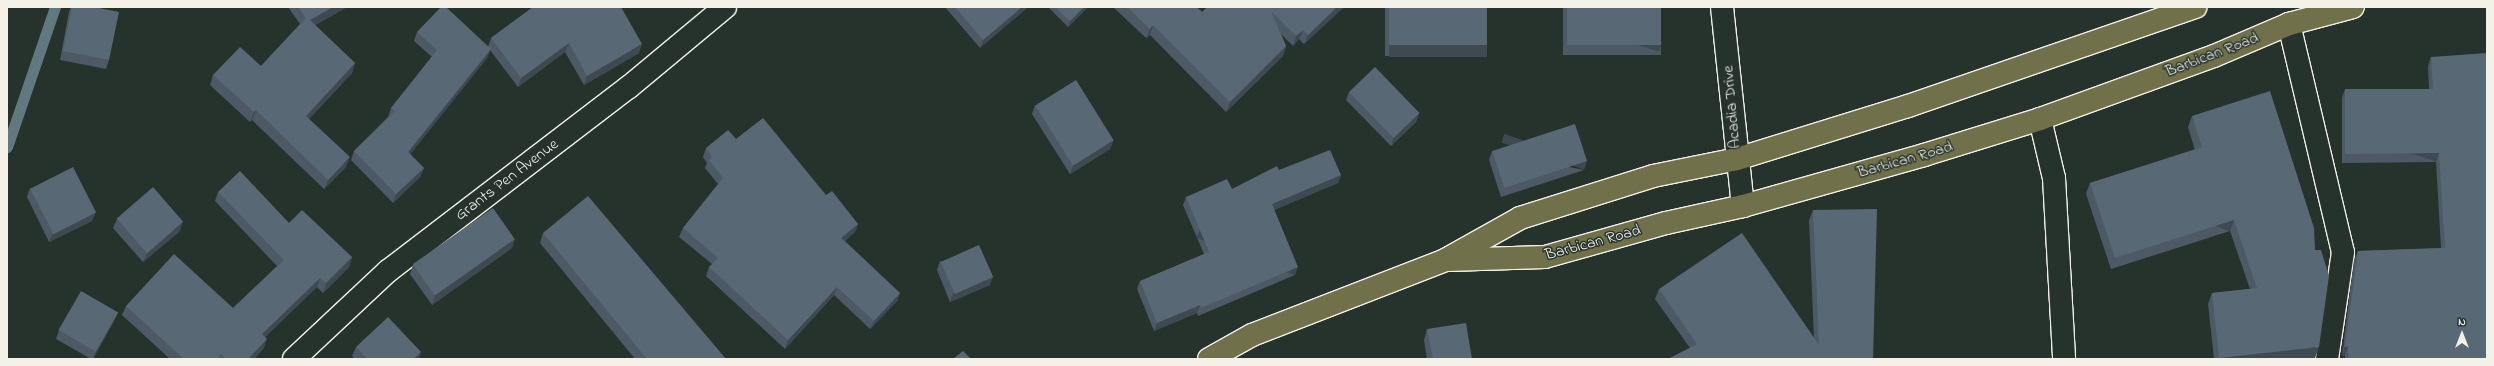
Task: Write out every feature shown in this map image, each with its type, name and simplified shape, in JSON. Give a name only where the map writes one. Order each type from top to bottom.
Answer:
[{"type":"main road","name":"Barbican Road","points":[[1221,356],[1252,335],[1445,260],[1520,218],[1653,176],[1737,159],[1908,106],[2195,7]]},
{"type":"main road","name":"Barbican Road","points":[[1445,260],[1545,257],[1666,223],[1743,206],[1924,156],[2040,119],[2214,56],[2289,24],[2353,7]]},
{"type":"street","name":"Grants Pen Avenue","points":[[294,359],[388,271],[629,87],[724,7]]},
{"type":"street","name":"Acadia Drive","points":[[1722,7],[1743,206]]},
{"type":"street","points":[[2289,24],[2343,252],[2327,359]]},
{"type":"street","points":[[2040,119],[2054,178],[2064,359]]},
{"type":"building","points":[[72,7],[94,7],[119,12],[109,60],[63,51]]},
{"type":"building","points":[[298,7],[333,7],[310,20],[355,63],[306,116],[350,157],[328,180],[256,110],[254,112],[213,75],[240,47],[261,66],[306,18]]},
{"type":"building","points":[[441,7],[446,7],[491,49],[408,152],[424,168],[396,194],[354,151],[395,111],[391,108],[437,50],[417,32]]},
{"type":"building","points":[[533,7],[621,7],[642,44],[587,76],[569,43],[521,78],[491,38]]},
{"type":"building","points":[[955,7],[1022,7],[983,40]]},
{"type":"building","points":[[1055,7],[1084,7],[1070,21]]},
{"type":"building","points":[[1127,7],[1197,7],[1202,12],[1207,7],[1337,7],[1308,35],[1303,30],[1296,36],[1271,11],[1286,46],[1230,102],[1153,25],[1150,29]]},
{"type":"building","points":[[1389,7],[1487,7],[1487,45],[1389,45]]},
{"type":"building","points":[[1567,7],[1661,7],[1661,45],[1567,45]]},
{"type":"building","points":[[2487,53],[2487,359],[2349,359],[2348,346],[2345,347],[2358,251],[2445,248],[2439,153],[2345,154],[2345,89],[2433,89],[2431,57]]},
{"type":"building","points":[[1375,67],[1419,113],[1394,138],[1349,92]]},
{"type":"building","points":[[1076,80],[1114,140],[1073,166],[1035,105]]},
{"type":"building","points":[[2270,91],[2314,228],[2315,250],[2321,250],[2329,276],[2319,347],[2219,358],[2212,293],[2257,288],[2234,220],[2115,258],[2090,183],[2202,147],[2192,116]]},
{"type":"building","points":[[763,118],[826,195],[832,191],[858,224],[841,238],[900,293],[874,321],[837,287],[788,340],[709,267],[718,258],[683,228],[723,178],[709,160],[712,157],[706,148],[728,130],[736,139]]},
{"type":"building","points":[[1575,124],[1587,161],[1504,188],[1492,151]]},
{"type":"building","points":[[1330,150],[1341,175],[1272,204],[1298,267],[1201,308],[1200,305],[1157,323],[1140,281],[1209,252],[1186,197],[1227,179],[1232,189],[1277,166],[1279,170]]},
{"type":"building","points":[[73,167],[96,212],[53,234],[30,189]]},
{"type":"building","points":[[240,171],[289,223],[302,210],[352,257],[326,283],[320,278],[262,334],[267,339],[248,359],[226,359],[221,354],[217,359],[184,359],[126,306],[174,254],[233,308],[284,260],[218,192]]},
{"type":"building","points":[[153,187],[183,222],[147,253],[117,218]]},
{"type":"building","points":[[588,196],[726,359],[647,359],[543,233]]},
{"type":"building","points":[[493,208],[515,239],[435,295],[413,264]]},
{"type":"building","points":[[1877,209],[1873,359],[1668,359],[1697,344],[1659,289],[1742,233],[1819,345],[1813,210]]},
{"type":"building","points":[[979,245],[993,277],[955,294],[941,262]]},
{"type":"building","points":[[81,291],[118,312],[96,351],[58,330]]},
{"type":"building","points":[[388,317],[421,352],[414,359],[367,359],[356,347]]},
{"type":"building","points":[[1466,323],[1472,359],[1433,359],[1427,329]]},
{"type":"building","points":[[963,351],[971,359],[953,359]]},
{"type":"waterway","points":[[7,147],[55,7]]}]
